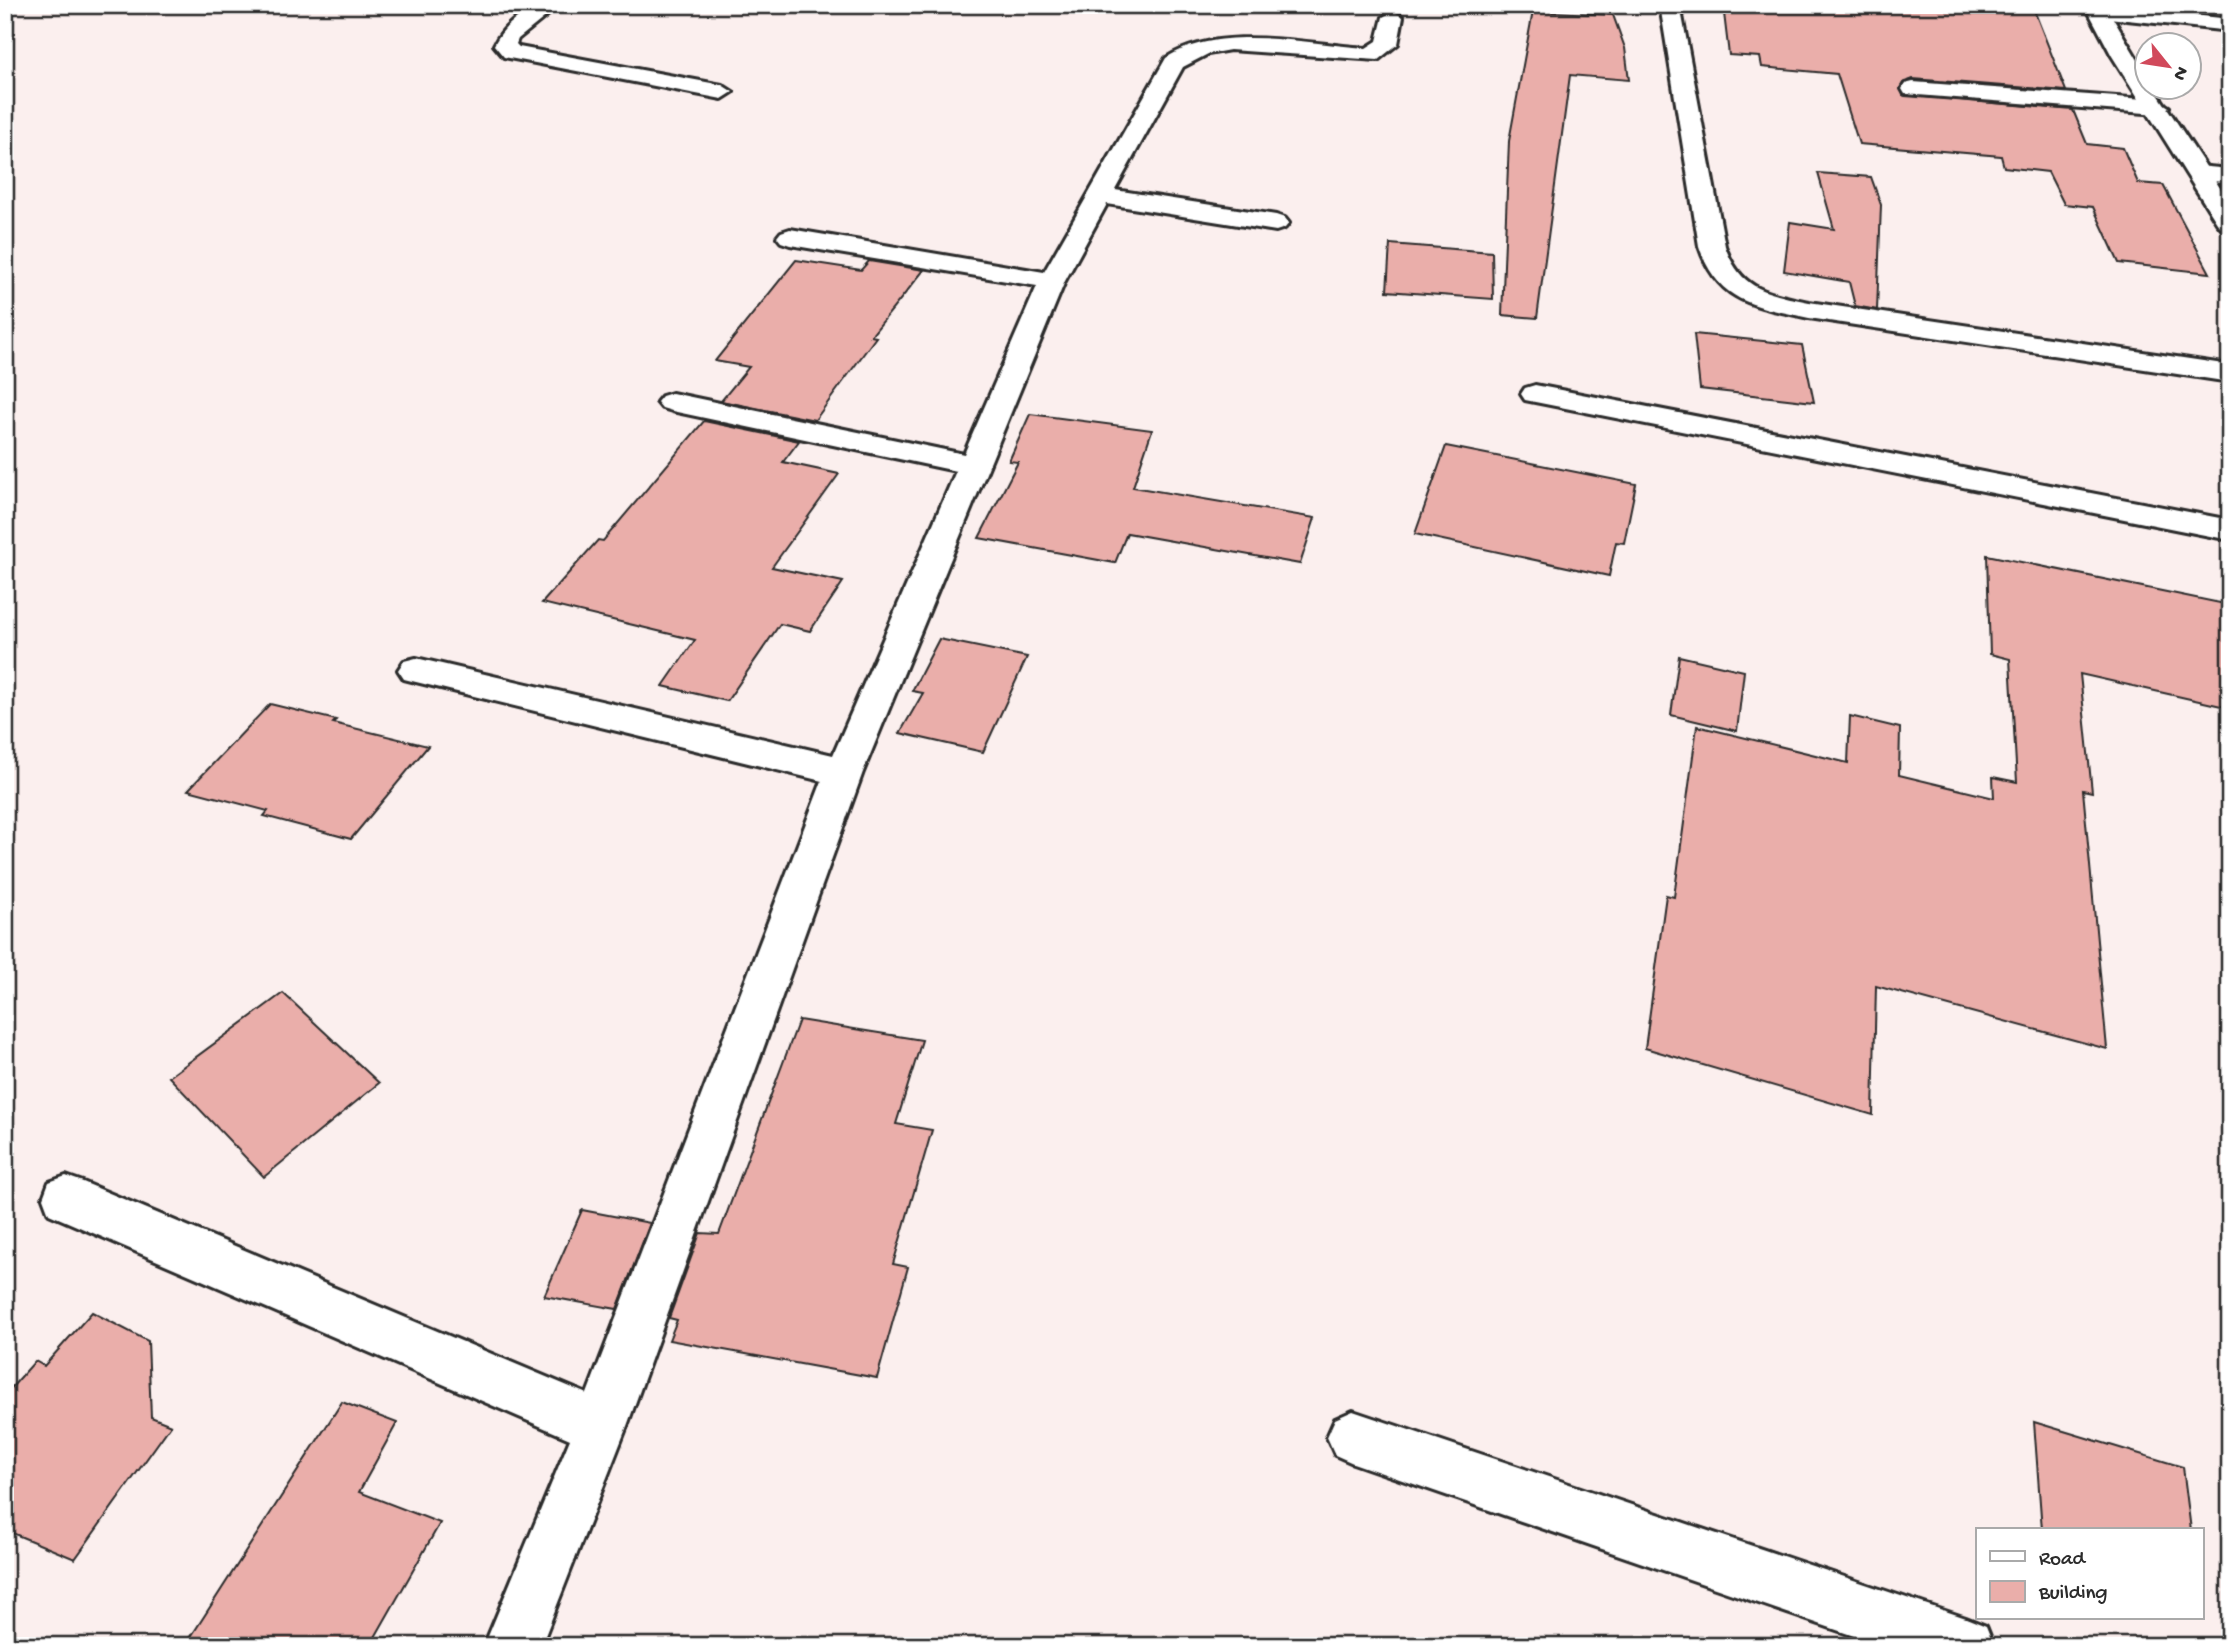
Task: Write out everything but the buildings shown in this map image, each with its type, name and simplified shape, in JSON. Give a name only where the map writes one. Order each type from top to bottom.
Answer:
[{"type":"street","points":[[550,5],[509,36],[505,45],[512,52],[722,92]]},
{"type":"street","points":[[1670,5],[1715,258],[1718,269],[1735,288],[1761,299],[1809,310],[2230,374]]},
{"type":"street","points":[[2097,8],[2230,25]]},
{"type":"street","points":[[2097,8],[2123,56],[2230,223]]},
{"type":"street","points":[[512,1646],[601,1426],[844,772],[1052,281],[1098,195],[1174,63],[1189,53],[1208,46],[1230,44],[1370,55],[1387,44],[1394,17]]},
{"type":"street","points":[[1913,89],[2158,107]]},
{"type":"street","points":[[2198,173],[2230,176]]},
{"type":"street","points":[[1098,195],[1276,223]]},
{"type":"street","points":[[790,237],[1052,281]]},
{"type":"street","points":[[1535,394],[2230,530]]},
{"type":"street","points":[[672,402],[974,464]]},
{"type":"street","points":[[416,670],[844,772]]},
{"type":"street","points":[[66,1198],[601,1426]]},
{"type":"street","points":[[1353,1437],[1966,1646]]}]
